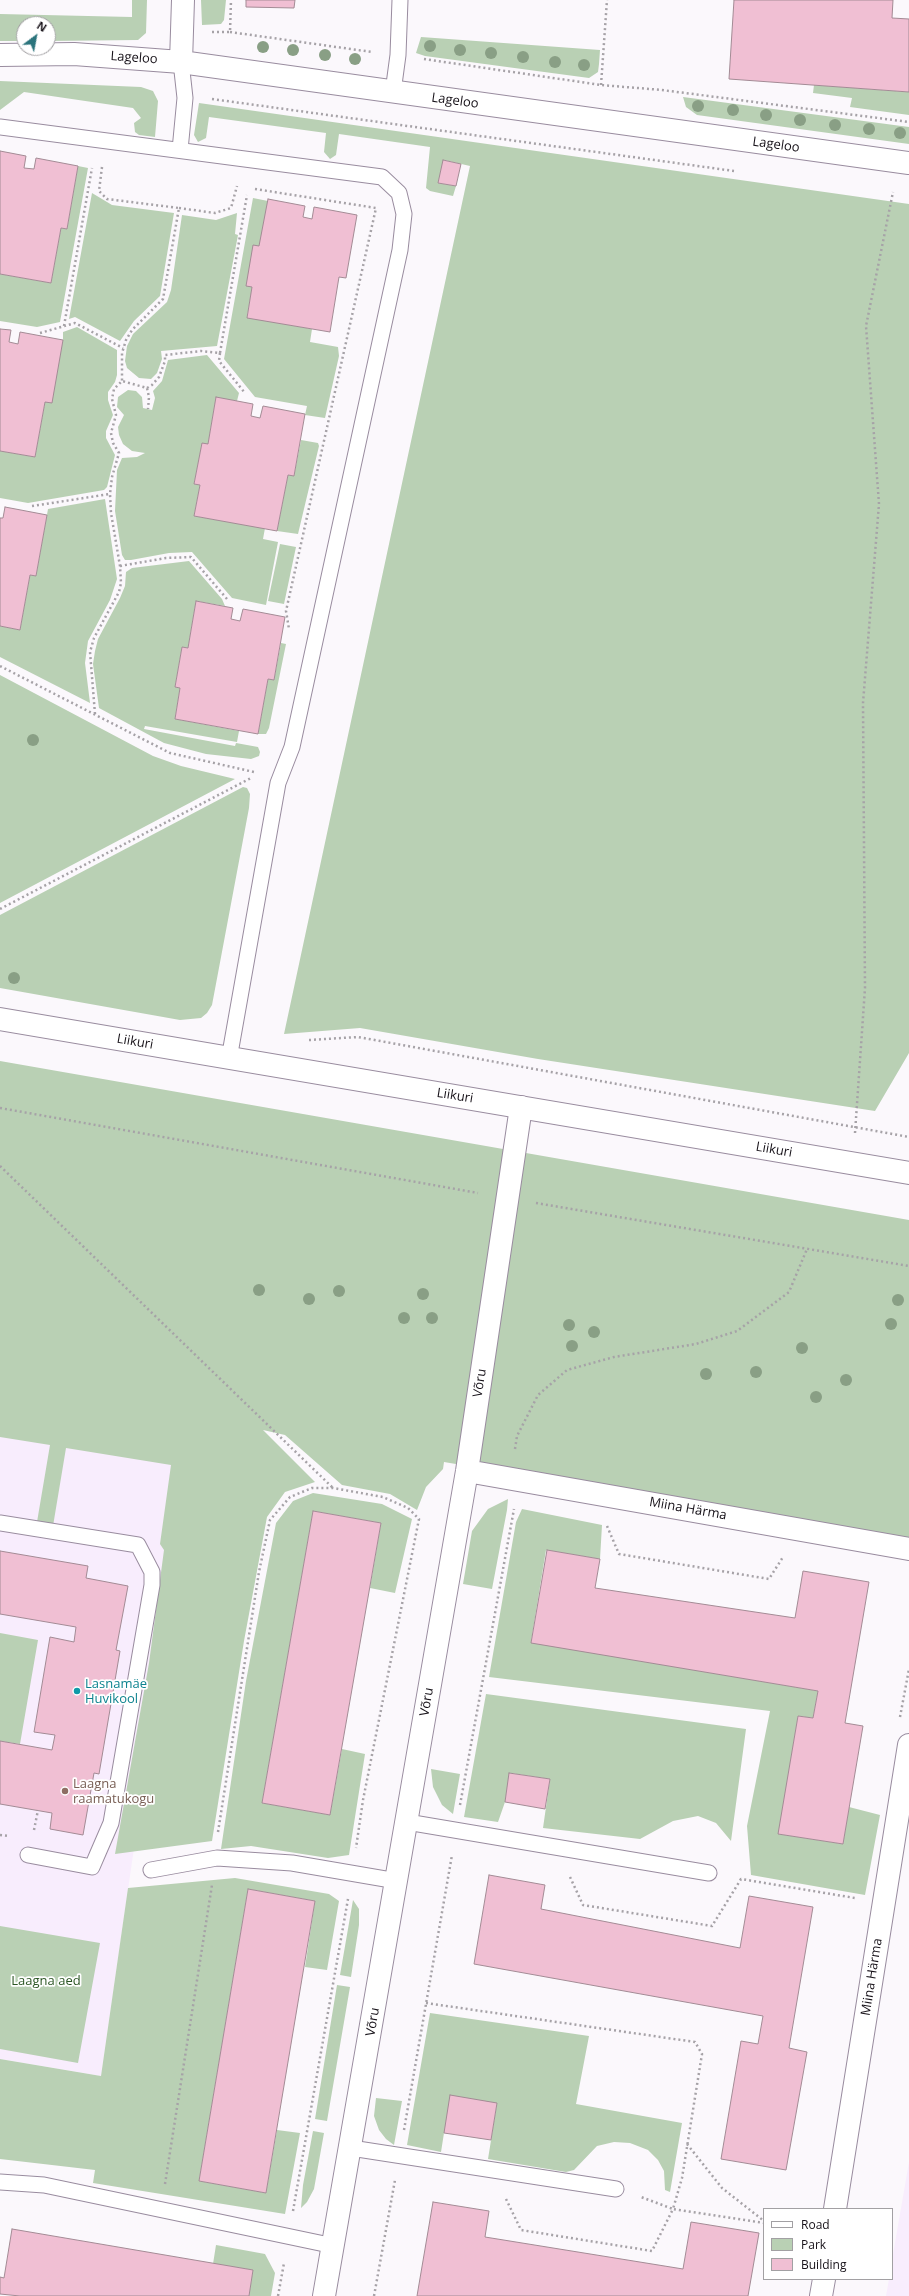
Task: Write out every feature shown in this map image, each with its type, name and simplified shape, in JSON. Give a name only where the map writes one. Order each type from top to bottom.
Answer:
[{"type":"street","points":[[181,62],[184,0]]},
{"type":"street","name":"Lageloo","points":[[0,55],[74,54],[181,62],[909,163]]},
{"type":"street","name":"Liikuri","points":[[0,1019],[909,1173]]},
{"type":"street","name":"Võru","points":[[324,2296],[351,2148],[467,1471],[509,1199],[521,1107]]},
{"type":"street","name":"Miina Härma","points":[[467,1471],[510,1477],[909,1549]]},
{"type":"street","name":"Miina Härma","points":[[835,2208],[909,1745]]},
{"type":"street","points":[[821,2296],[824,2280]]},
{"type":"lane","points":[[393,92],[398,56],[400,0]]},
{"type":"lane","points":[[180,150],[185,98],[181,62]]},
{"type":"lane","points":[[0,127],[382,178],[399,193],[404,214],[400,250],[292,747],[278,783],[229,1059]]},
{"type":"lane","points":[[0,1523],[138,1546],[152,1572],[152,1585],[111,1823],[92,1867],[28,1855]]},
{"type":"lane","points":[[407,1822],[709,1873]]},
{"type":"lane","points":[[151,1870],[216,1858],[292,1863],[352,1872],[397,1881]]},
{"type":"lane","points":[[351,2148],[616,2189]]},
{"type":"lane","points":[[0,2182],[44,2185],[334,2246]]},
{"type":"path","points":[[601,85],[607,0]]},
{"type":"path","points":[[230,32],[601,85],[662,90],[909,122]]},
{"type":"path","points":[[185,98],[211,99],[740,172]]},
{"type":"path","points":[[103,161],[99,191],[107,199],[215,213],[231,208],[235,186],[242,187]]},
{"type":"path","points":[[64,326],[92,168]]},
{"type":"path","points":[[248,188],[376,208],[286,611],[290,633]]},
{"type":"path","points":[[886,191],[901,192]]},
{"type":"path","points":[[853,1164],[865,988],[863,703],[879,504],[866,326],[893,192]]},
{"type":"path","points":[[245,393],[219,361],[247,195]]},
{"type":"path","points":[[95,715],[90,652],[94,638],[119,592],[120,566],[111,513],[110,494],[112,477],[119,453],[113,443],[111,433],[116,415],[112,399],[114,389],[122,381],[123,348],[132,330],[163,299],[178,208]]},
{"type":"path","points":[[40,333],[75,323],[123,348]]},
{"type":"path","points":[[122,381],[146,388],[152,386],[159,377],[165,361],[165,355],[202,351],[220,353]]},
{"type":"path","points":[[146,388],[149,397],[148,409]]},
{"type":"path","points":[[32,506],[110,494]]},
{"type":"path","points":[[120,566],[166,558],[191,557],[227,599]]},
{"type":"path","points":[[0,666],[170,753],[261,774]]},
{"type":"path","points":[[0,909],[255,776]]},
{"type":"path","points":[[308,1040],[358,1037],[909,1138]]},
{"type":"path","points":[[0,1108],[509,1199],[909,1266]]},
{"type":"path","points":[[0,1166],[333,1488]]},
{"type":"path","points":[[510,1477],[517,1436],[538,1396],[567,1370],[614,1358],[696,1344],[738,1331],[789,1292],[807,1249]]},
{"type":"path","points":[[164,2210],[164,2194],[216,1858],[216,1844],[256,1596],[270,1520],[290,1497],[312,1488],[333,1488],[383,1497],[408,1508],[419,1519],[363,1800],[352,1872],[278,2296]]},
{"type":"path","points":[[619,1554],[769,1579],[784,1556]]},
{"type":"path","points":[[34,1833],[38,1810]]},
{"type":"path","points":[[426,2003],[695,2042],[702,2054],[682,2178],[673,2209],[652,2252],[520,2230],[505,2195]]},
{"type":"path","points":[[688,2144],[722,2188],[763,2221]]},
{"type":"path","points":[[616,2189],[673,2209],[763,2222]]},
{"type":"shaded area","points":[[0,1386],[196,1420],[101,2076],[0,2059]]},
{"type":"shaded area","points":[[909,2162],[909,2296],[886,2296],[889,2280],[893,2280],[893,2254]]},
{"type":"green space","points":[[132,0],[147,0],[146,33],[138,40],[56,41],[56,16],[16,16],[16,41],[0,41],[0,14],[132,17]]},
{"type":"green space","points":[[201,0],[226,0],[224,20],[221,24],[202,25]]},
{"type":"green space","points":[[421,37],[600,50],[598,72],[589,78],[425,56],[416,53]]},
{"type":"green space","points":[[0,81],[141,87],[153,91],[158,101],[155,137],[139,135],[135,132],[134,123],[141,118],[133,108],[24,92],[0,110]]},
{"type":"green space","points":[[814,85],[909,92],[909,115],[850,107],[852,98],[813,93]]},
{"type":"green space","points":[[683,97],[909,127],[909,144],[697,115],[686,107]]},
{"type":"green space","points":[[199,103],[909,204],[909,1053],[875,1111],[538,1059],[360,1028],[284,1034],[470,166],[444,160],[438,183],[456,186],[453,196],[430,191],[426,188],[430,147],[339,134],[336,155],[330,159],[324,152],[326,133],[209,117],[206,138],[198,142],[194,135]]},
{"type":"green space","points":[[78,166],[88,168],[60,322],[37,327],[0,321],[0,274],[51,283],[61,228],[67,229]]},
{"type":"green space","points":[[92,193],[112,205],[174,213],[160,296],[134,321],[120,341],[75,317],[69,319]]},
{"type":"green space","points":[[253,198],[268,201],[247,317],[312,329],[310,342],[338,347],[339,356],[325,418],[305,415],[307,406],[255,397],[224,359]]},
{"type":"green space","points":[[237,213],[235,234],[238,235],[217,346],[161,351],[162,359],[157,373],[151,379],[139,378],[127,368],[125,361],[127,346],[133,334],[167,302],[171,290],[182,215],[216,220]]},
{"type":"green space","points":[[77,327],[117,350],[117,375],[115,382],[108,392],[108,400],[113,415],[106,431],[106,438],[115,455],[107,487],[104,490],[28,503],[0,498],[0,451],[35,457],[45,402],[63,340],[63,332]]},
{"type":"green space","points":[[207,355],[239,393],[237,401],[216,398],[208,444],[202,444],[194,484],[200,485],[194,516],[265,528],[263,539],[278,542],[266,605],[232,598],[192,552],[169,553],[131,560],[125,560],[122,555],[115,511],[117,470],[122,458],[137,457],[145,453],[132,451],[123,444],[119,435],[118,427],[124,415],[117,407],[118,397],[128,390],[136,391],[142,397],[143,408],[152,410],[155,398],[153,391],[162,381],[168,360]]},
{"type":"green space","points":[[301,440],[318,443],[319,446],[298,534],[277,531],[288,475],[294,476]]},
{"type":"green space","points":[[105,499],[117,579],[110,600],[88,641],[85,663],[90,703],[0,657],[0,626],[20,630],[30,575],[36,576],[48,509]]},
{"type":"green space","points":[[280,544],[296,547],[284,604],[268,601]]},
{"type":"green space","points":[[189,561],[222,599],[225,606],[196,601],[188,648],[182,647],[175,687],[180,688],[175,719],[239,731],[237,742],[145,726],[144,729],[235,746],[236,743],[258,747],[260,752],[259,756],[251,759],[206,754],[164,743],[99,708],[93,664],[95,651],[98,639],[125,586],[126,572],[132,568]]},
{"type":"green space","points":[[281,643],[286,644],[269,728],[266,734],[258,734],[268,679],[274,680]]},
{"type":"green space","points":[[0,675],[153,756],[181,766],[235,779],[0,903]]},
{"type":"green space","points":[[243,787],[247,788],[250,794],[249,808],[212,1005],[207,1013],[201,1018],[180,1020],[0,988],[0,915]]},
{"type":"green space","points":[[0,1061],[909,1220],[909,1541],[444,1462],[443,1469],[426,1487],[417,1510],[390,1494],[342,1485],[285,1435],[263,1430],[315,1482],[285,1492],[267,1517],[244,1641],[212,1841],[115,1854],[149,1663],[164,1550],[160,1544],[171,1465],[66,1448],[53,1526],[37,1522],[50,1445],[0,1437]]},
{"type":"green space","points":[[313,1493],[382,1504],[412,1519],[395,1593],[370,1588],[381,1523],[313,1511],[262,1803],[330,1815],[342,1749],[365,1754],[349,1855],[328,1858],[251,1846],[221,1849],[246,1681],[276,1523],[293,1501]]},
{"type":"green space","points":[[508,1499],[492,1589],[463,1584],[472,1531],[488,1509]]},
{"type":"green space","points":[[522,1509],[602,1525],[600,1559],[546,1550],[531,1642],[818,1691],[813,1718],[798,1716],[779,1834],[843,1844],[849,1807],[880,1815],[865,1895],[751,1875],[747,1826],[770,1711],[489,1677],[516,1522]]},
{"type":"green space","points":[[0,1633],[38,1640],[20,1744],[0,1741]]},
{"type":"green space","points":[[486,1694],[746,1729],[731,1841],[716,1823],[698,1816],[673,1821],[640,1839],[543,1828],[550,1779],[510,1773],[505,1802],[498,1822],[464,1817]]},
{"type":"green space","points":[[431,1769],[460,1774],[453,1814],[442,1805],[433,1787]]},
{"type":"green space","points":[[235,1878],[329,1894],[339,1901],[327,1970],[305,1967],[315,1901],[248,1889],[199,2181],[266,2193],[277,2130],[300,2133],[285,2214],[93,2183],[95,2170],[0,2159],[0,2059],[101,2076],[128,1888]]},
{"type":"green space","points":[[353,1900],[359,1909],[359,1925],[351,1977],[340,1975]]},
{"type":"green space","name":"Laagna aed","points":[[0,1926],[100,1943],[78,2063],[0,2049]]},
{"type":"green space","points":[[337,1985],[350,1987],[327,2121],[315,2119]]},
{"type":"green space","points":[[430,2013],[589,2036],[576,2104],[682,2123],[670,2192],[665,2190],[664,2171],[658,2160],[648,2150],[630,2143],[614,2142],[597,2146],[574,2170],[566,2172],[488,2159],[497,2103],[444,2133],[441,2152],[407,2145]]},
{"type":"green space","points":[[376,2098],[402,2101],[394,2145],[386,2139],[379,2130],[374,2116]]},
{"type":"green space","points":[[313,2131],[324,2133],[314,2189],[307,2202],[301,2208],[303,2185]]},
{"type":"green space","points":[[216,2245],[265,2254],[275,2273],[271,2296],[249,2296],[253,2270],[213,2264]]},
{"type":"building","points":[[246,0],[295,0],[294,8],[246,7]]},
{"type":"building","points":[[734,0],[893,0],[892,18],[909,19],[909,92],[729,79]]},
{"type":"building","points":[[0,151],[26,156],[24,168],[34,169],[36,158],[78,166],[67,229],[61,228],[51,283],[0,274]]},
{"type":"building","points":[[443,160],[461,164],[456,186],[438,183]]},
{"type":"building","points":[[268,199],[305,206],[303,217],[312,219],[314,207],[357,215],[346,278],[339,277],[330,332],[247,318],[252,287],[246,286],[253,245],[259,246]]},
{"type":"building","points":[[0,329],[11,330],[9,342],[18,344],[20,332],[63,340],[52,403],[45,402],[35,457],[0,451]]},
{"type":"building","points":[[216,397],[253,404],[251,416],[260,418],[263,406],[305,414],[294,476],[288,475],[277,531],[194,516],[200,485],[194,484],[202,443],[208,444]]},
{"type":"building","points":[[5,507],[47,515],[36,576],[30,575],[20,630],[0,626],[0,518],[3,518]]},
{"type":"building","points":[[196,601],[233,608],[231,619],[240,621],[243,609],[285,617],[274,680],[268,679],[258,734],[175,719],[180,688],[175,687],[182,647],[188,648]]},
{"type":"building","points":[[313,1511],[381,1523],[330,1815],[262,1803]]},
{"type":"building","points":[[547,1550],[600,1559],[595,1588],[795,1618],[803,1571],[869,1582],[845,1723],[863,1726],[843,1844],[778,1834],[798,1716],[813,1718],[818,1691],[531,1643]]},
{"type":"building","name":"Lasnamäe Huvikool","points":[[0,1551],[88,1566],[86,1578],[128,1586],[116,1650],[120,1651],[99,1774],[94,1773],[83,1835],[50,1829],[52,1813],[0,1804],[0,1741],[52,1750],[55,1735],[34,1732],[50,1637],[74,1642],[76,1627],[0,1614]]},
{"type":"building","points":[[509,1773],[550,1779],[545,1809],[505,1802]]},
{"type":"building","points":[[489,1875],[545,1885],[541,1909],[740,1948],[749,1896],[813,1907],[789,2048],[807,2052],[786,2170],[721,2159],[741,2041],[758,2044],[763,2016],[474,1964]]},
{"type":"building","points":[[248,1889],[315,1901],[266,2193],[199,2181]]},
{"type":"building","points":[[450,2095],[497,2103],[491,2140],[444,2133]]},
{"type":"building","points":[[433,2202],[489,2211],[485,2237],[683,2269],[691,2222],[759,2233],[748,2296],[417,2296]]},
{"type":"building","points":[[12,2229],[253,2270],[249,2296],[20,2296],[0,2294],[0,2277],[4,2278]]},
{"type":"place","name":"Lasnamäe Huvikool","points":[[77,1691]]},
{"type":"place","name":"Laagna raamatukogu","points":[[65,1791]]}]
